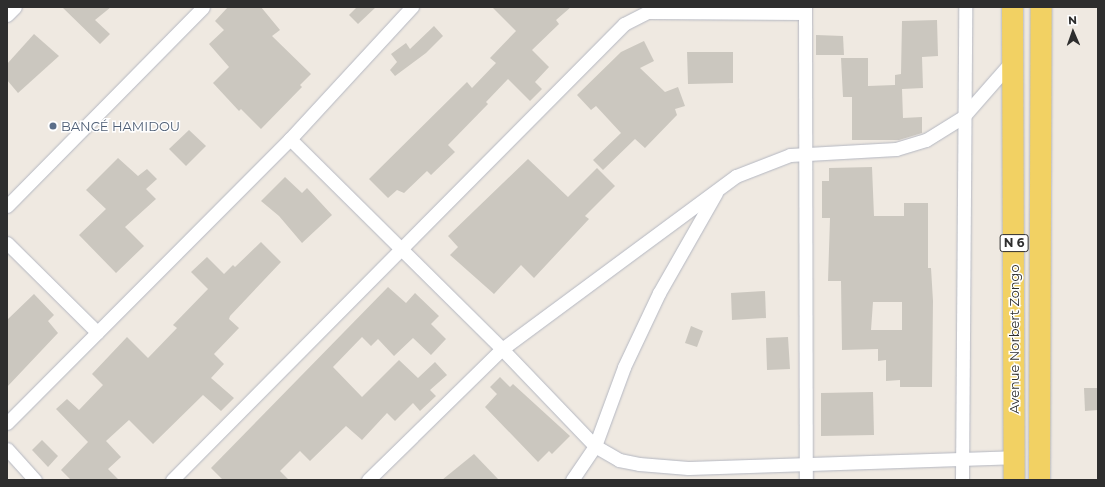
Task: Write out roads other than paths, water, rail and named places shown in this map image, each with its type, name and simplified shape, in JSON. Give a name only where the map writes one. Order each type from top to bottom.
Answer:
[{"type":"main road","name":"Avenue Norbert Zongo","points":[[1012,7],[1014,480]]},
{"type":"main road","name":"Avenue Norbert Zongo","points":[[1039,480],[1041,7]]},
{"type":"street","points":[[7,15],[15,7]]},
{"type":"street","points":[[7,206],[203,7]]},
{"type":"street","points":[[7,423],[290,139],[412,7]]},
{"type":"street","points":[[962,480],[963,117],[965,7]]},
{"type":"street","points":[[172,480],[612,35],[636,16],[662,12],[804,10],[806,480]]},
{"type":"street","points":[[368,480],[502,349],[720,186],[756,167],[790,155],[896,149],[926,140],[963,117],[1012,61]]},
{"type":"street","points":[[290,139],[502,349],[595,446],[619,460],[666,467],[1014,457]]},
{"type":"street","points":[[572,480],[595,446],[624,367],[649,314],[689,236],[720,186]]},
{"type":"street","points":[[7,243],[97,332]]},
{"type":"street","points":[[7,449],[35,480]]},
{"type":"place","name":"BANCÉ HAMIDOU","points":[[53,126]]}]
